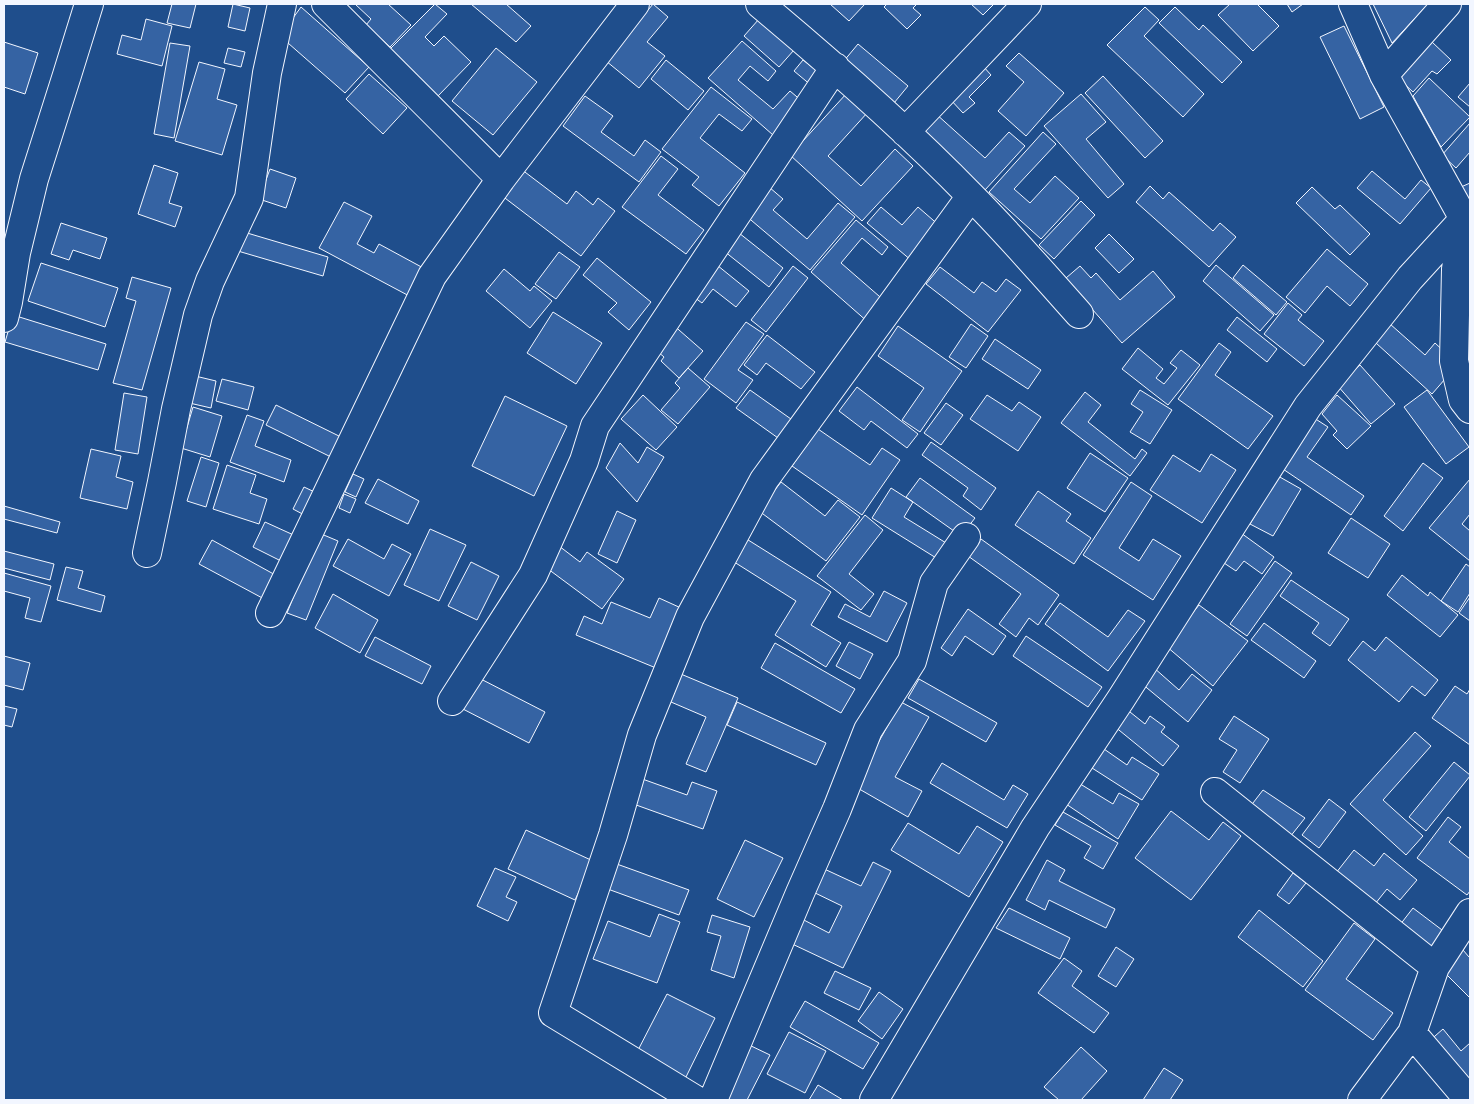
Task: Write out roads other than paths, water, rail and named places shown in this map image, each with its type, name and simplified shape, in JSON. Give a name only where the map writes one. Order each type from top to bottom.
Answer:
[{"type":"street","points":[[4,318],[16,253],[34,178],[88,4]]},
{"type":"street","points":[[147,553],[176,409],[198,315],[210,281],[249,198],[266,73],[282,4]]},
{"type":"street","points":[[326,4],[501,179]]},
{"type":"street","points":[[270,613],[432,276],[501,179],[635,4]]},
{"type":"street","points":[[760,4],[835,67],[906,132],[971,196],[1080,314]]},
{"type":"street","points":[[906,132],[1026,4]]},
{"type":"street","points":[[1353,4],[1384,75],[1464,219],[1463,261],[1454,361],[1463,400],[1470,409]]},
{"type":"street","points":[[1384,75],[1447,4]]},
{"type":"street","points":[[452,701],[533,575],[584,461],[595,426],[835,67]]},
{"type":"street","points":[[696,1100],[553,1013],[614,835],[642,735],[690,617],[764,480],[971,196]]},
{"type":"street","points":[[874,1100],[1035,828],[1121,700],[1308,406],[1410,278],[1464,219]]},
{"type":"street","points":[[713,1100],[837,809],[868,730],[912,661],[934,583],[966,537]]},
{"type":"street","points":[[1215,792],[1435,967]]},
{"type":"street","points":[[1362,1100],[1412,1033],[1435,967],[1470,913]]},
{"type":"street","points":[[1412,1033],[1469,1100]]}]
